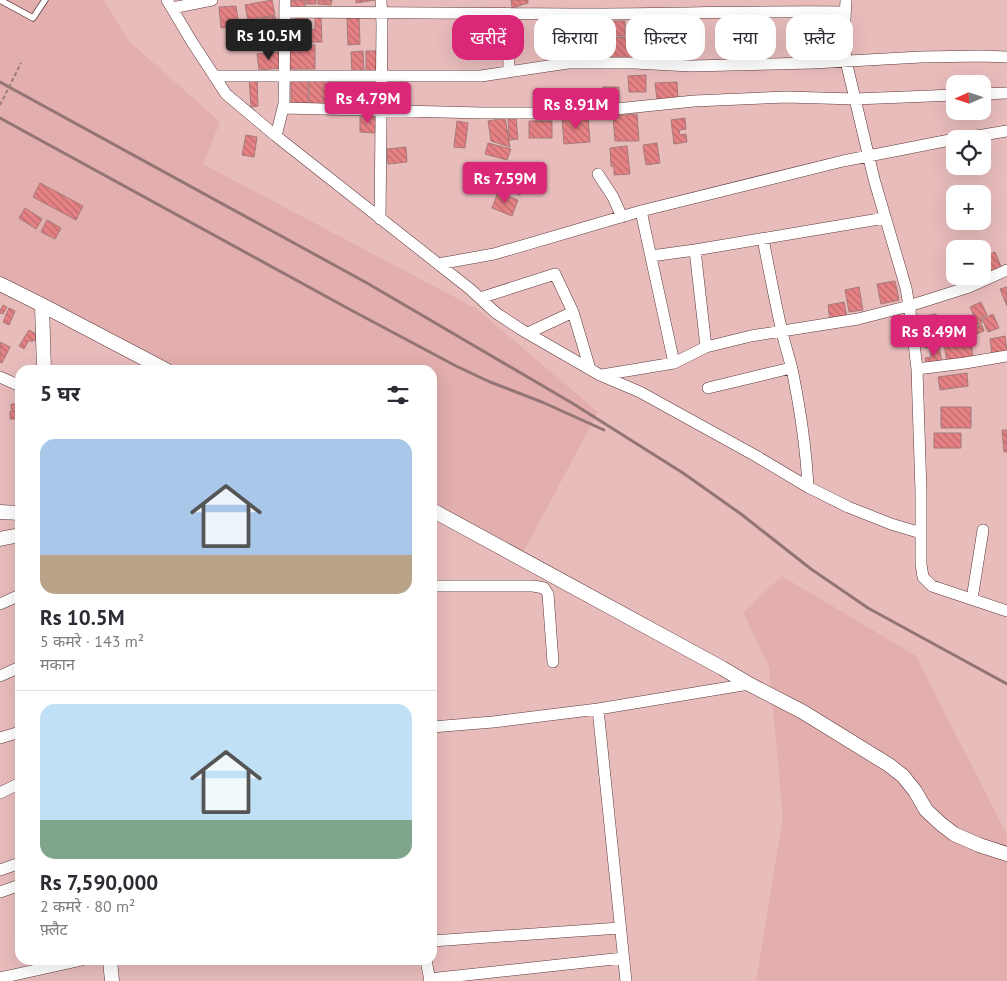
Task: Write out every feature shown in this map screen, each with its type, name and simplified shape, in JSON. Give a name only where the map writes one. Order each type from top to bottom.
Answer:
[{"type":"street","points":[[212,0],[170,4],[226,94],[480,298],[496,313],[600,375],[640,392],[808,487],[848,507],[892,524],[921,532]]},
{"type":"street","points":[[276,136],[284,104],[286,0]]},
{"type":"street","points":[[380,219],[382,111],[381,0]]},
{"type":"street","points":[[846,0],[844,39],[846,61],[874,179],[906,288],[909,306],[917,369],[921,564],[923,577],[932,586],[1007,611]]},
{"type":"street","points":[[286,12],[570,14],[845,12]]},
{"type":"street","points":[[508,13],[509,72]]},
{"type":"street","points":[[214,76],[481,76],[568,63],[634,62],[691,66],[973,56],[1007,57]]},
{"type":"street","points":[[991,94],[1007,93]]},
{"type":"street","points":[[283,108],[577,113],[694,101],[786,97],[855,99],[946,95]]},
{"type":"street","points":[[991,133],[1007,130]]},
{"type":"street","points":[[438,264],[494,254],[622,216],[868,155],[946,141]]},
{"type":"street","points":[[598,174],[613,197],[622,216]]},
{"type":"street","points":[[641,211],[674,363]]},
{"type":"street","points":[[652,256],[886,218]]},
{"type":"street","points":[[762,239],[801,421],[808,487]]},
{"type":"street","points":[[695,250],[706,347]]},
{"type":"street","points":[[600,375],[674,363],[706,347],[751,336],[858,319],[909,306],[968,287],[1007,270]]},
{"type":"street","points":[[480,298],[555,274],[573,312],[590,369]]},
{"type":"street","points":[[1,287],[42,305],[156,365]]},
{"type":"street","points":[[42,305],[44,365]]},
{"type":"street","points":[[528,333],[573,312]]},
{"type":"street","points":[[917,369],[965,364],[1007,356]]},
{"type":"street","points":[[708,388],[791,368]]},
{"type":"street","points":[[0,377],[15,384]]},
{"type":"street","points":[[0,512],[15,513]]},
{"type":"street","points":[[437,513],[803,712],[889,765],[915,791],[926,810],[954,834],[1007,854]]},
{"type":"street","points":[[972,599],[984,530]]},
{"type":"street","points":[[0,539],[15,536]]},
{"type":"street","points":[[437,586],[533,586],[544,588],[548,594],[553,662]]},
{"type":"street","points":[[0,604],[15,597]]},
{"type":"street","points":[[0,676],[15,669]]},
{"type":"street","points":[[437,727],[494,722],[598,709],[749,684]]},
{"type":"street","points":[[598,709],[626,981]]},
{"type":"street","points":[[0,738],[15,734]]},
{"type":"street","points":[[0,793],[15,786]]},
{"type":"street","points":[[0,870],[15,865]]},
{"type":"street","points":[[0,892],[15,887]]},
{"type":"street","points":[[437,941],[620,928]]},
{"type":"street","points":[[427,965],[429,980],[623,958]]},
{"type":"street","points":[[0,978],[59,965]]},
{"type":"street","points":[[110,965],[112,981]]},
{"type":"lane","points":[[0,0],[33,18],[45,0]]},
{"type":"path","points":[[0,105],[21,63]]},
{"type":"shaded area","points":[[0,0],[104,0],[129,41],[220,122],[203,164],[477,309],[598,412],[524,551],[437,506],[437,365],[165,365],[0,279]]},
{"type":"shaded area","points":[[782,576],[916,656],[1007,835],[1007,981],[756,981],[783,817],[769,667],[743,612]]},
{"type":"building","points":[[272,0],[275,15],[248,20],[245,5]]},
{"type":"building","points":[[291,0],[305,0],[305,9],[291,10]]},
{"type":"building","points":[[306,0],[316,0],[316,4],[306,4]]},
{"type":"building","points":[[318,0],[332,0],[331,5],[318,4]]},
{"type":"building","points":[[356,0],[375,0],[356,3]]},
{"type":"building","points":[[511,0],[528,0],[528,3],[512,8]]},
{"type":"building","points":[[236,6],[239,26],[221,28],[219,7]]},
{"type":"building","points":[[275,16],[278,28],[243,35],[240,23]]},
{"type":"building","points":[[295,16],[307,16],[308,33],[297,34]]},
{"type":"building","points":[[315,17],[321,17],[322,42],[310,42],[310,30],[315,29]]},
{"type":"building","points":[[359,17],[360,44],[348,45],[347,18]]},
{"type":"building","points":[[616,21],[625,21],[625,36],[616,36]]},
{"type":"building","points":[[277,31],[280,47],[255,51],[252,35]]},
{"type":"building","points":[[616,37],[626,38],[626,57],[616,57]]},
{"type":"building","points":[[288,45],[315,45],[315,69],[288,69]]},
{"type":"building","points":[[363,51],[364,72],[352,73],[351,52]]},
{"type":"building","points":[[366,51],[380,51],[380,72],[366,71]]},
{"type":"building","points":[[279,52],[281,68],[259,70],[257,54]]},
{"type":"building","points":[[646,75],[646,92],[629,92],[628,76]]},
{"type":"building","points":[[249,78],[257,78],[258,106],[251,107]]},
{"type":"building","points":[[291,79],[308,79],[308,104],[291,104]]},
{"type":"building","points":[[309,79],[326,79],[326,104],[309,104]]},
{"type":"building","points":[[342,79],[354,79],[353,105],[342,104]]},
{"type":"building","points":[[677,82],[678,99],[657,100],[655,83]]},
{"type":"building","points":[[603,87],[619,87],[619,102],[603,103]]},
{"type":"building","points":[[637,114],[639,141],[615,141],[613,116]]},
{"type":"building","points":[[360,115],[376,116],[375,133],[360,132]]},
{"type":"building","points":[[588,116],[590,142],[564,144],[562,118]]},
{"type":"building","points":[[505,118],[510,147],[491,141],[488,121]]},
{"type":"building","points":[[685,118],[686,129],[679,130],[680,135],[686,134],[687,142],[674,144],[671,120]]},
{"type":"building","points":[[508,119],[516,119],[518,139],[509,140]]},
{"type":"building","points":[[457,121],[468,123],[465,148],[454,147]]},
{"type":"building","points":[[529,121],[552,121],[552,138],[529,138]]},
{"type":"building","points":[[246,135],[257,137],[254,157],[242,155]]},
{"type":"building","points":[[488,143],[511,149],[507,160],[485,154]]},
{"type":"building","points":[[657,143],[660,163],[646,165],[643,145]]},
{"type":"building","points":[[627,146],[630,174],[614,175],[614,167],[611,166],[610,148]]},
{"type":"building","points":[[406,147],[407,162],[388,164],[387,149]]},
{"type":"building","points":[[500,176],[524,186],[520,195],[496,185]]},
{"type":"building","points":[[40,183],[83,206],[76,220],[33,197]]},
{"type":"building","points":[[498,192],[518,200],[512,216],[492,208]]},
{"type":"building","points":[[25,208],[42,219],[36,229],[19,218]]},
{"type":"building","points":[[47,220],[61,228],[55,239],[41,232]]},
{"type":"building","points":[[995,252],[1002,269],[993,273],[991,269],[991,254]]},
{"type":"building","points":[[895,281],[899,300],[881,304],[877,284]]},
{"type":"building","points":[[859,287],[863,310],[849,312],[845,290]]},
{"type":"building","points":[[1007,287],[1007,306],[1000,289]]},
{"type":"building","points":[[844,302],[847,317],[830,321],[828,305]]},
{"type":"building","points":[[981,302],[987,315],[981,318],[982,323],[978,325],[970,307]]},
{"type":"building","points":[[3,305],[7,307],[3,314],[0,311]]},
{"type":"building","points":[[9,308],[15,311],[9,325],[3,322]]},
{"type":"building","points":[[936,314],[939,328],[922,331],[919,317]]},
{"type":"building","points":[[993,314],[999,328],[988,332],[982,319]]},
{"type":"building","points":[[974,320],[977,327],[982,325],[984,331],[964,339],[961,332],[972,328],[970,321]]},
{"type":"building","points":[[29,330],[36,334],[35,341],[29,340],[24,349],[19,346]]},
{"type":"building","points":[[938,333],[939,346],[925,348],[924,334]]},
{"type":"building","points":[[1005,336],[1007,352],[992,355],[990,339]]},
{"type":"building","points":[[971,339],[973,358],[947,362],[944,343]]},
{"type":"building","points":[[0,342],[10,347],[2,363],[0,362]]},
{"type":"building","points":[[939,346],[942,363],[927,366],[925,358],[931,357],[930,349]]},
{"type":"building","points":[[967,373],[968,386],[940,390],[938,377]]},
{"type":"building","points":[[11,404],[15,404],[15,419],[10,419],[10,411],[13,411]]},
{"type":"building","points":[[941,407],[971,407],[971,428],[941,428]]},
{"type":"building","points":[[1002,430],[1007,430],[1007,452],[1004,452]]},
{"type":"building","points":[[934,433],[961,433],[961,448],[934,448]]},
{"type":"railway","points":[[0,82],[367,283],[572,403],[683,473],[741,514],[811,569],[868,608],[1007,684]]},
{"type":"railway","points":[[0,118],[456,366],[604,430]]}]
